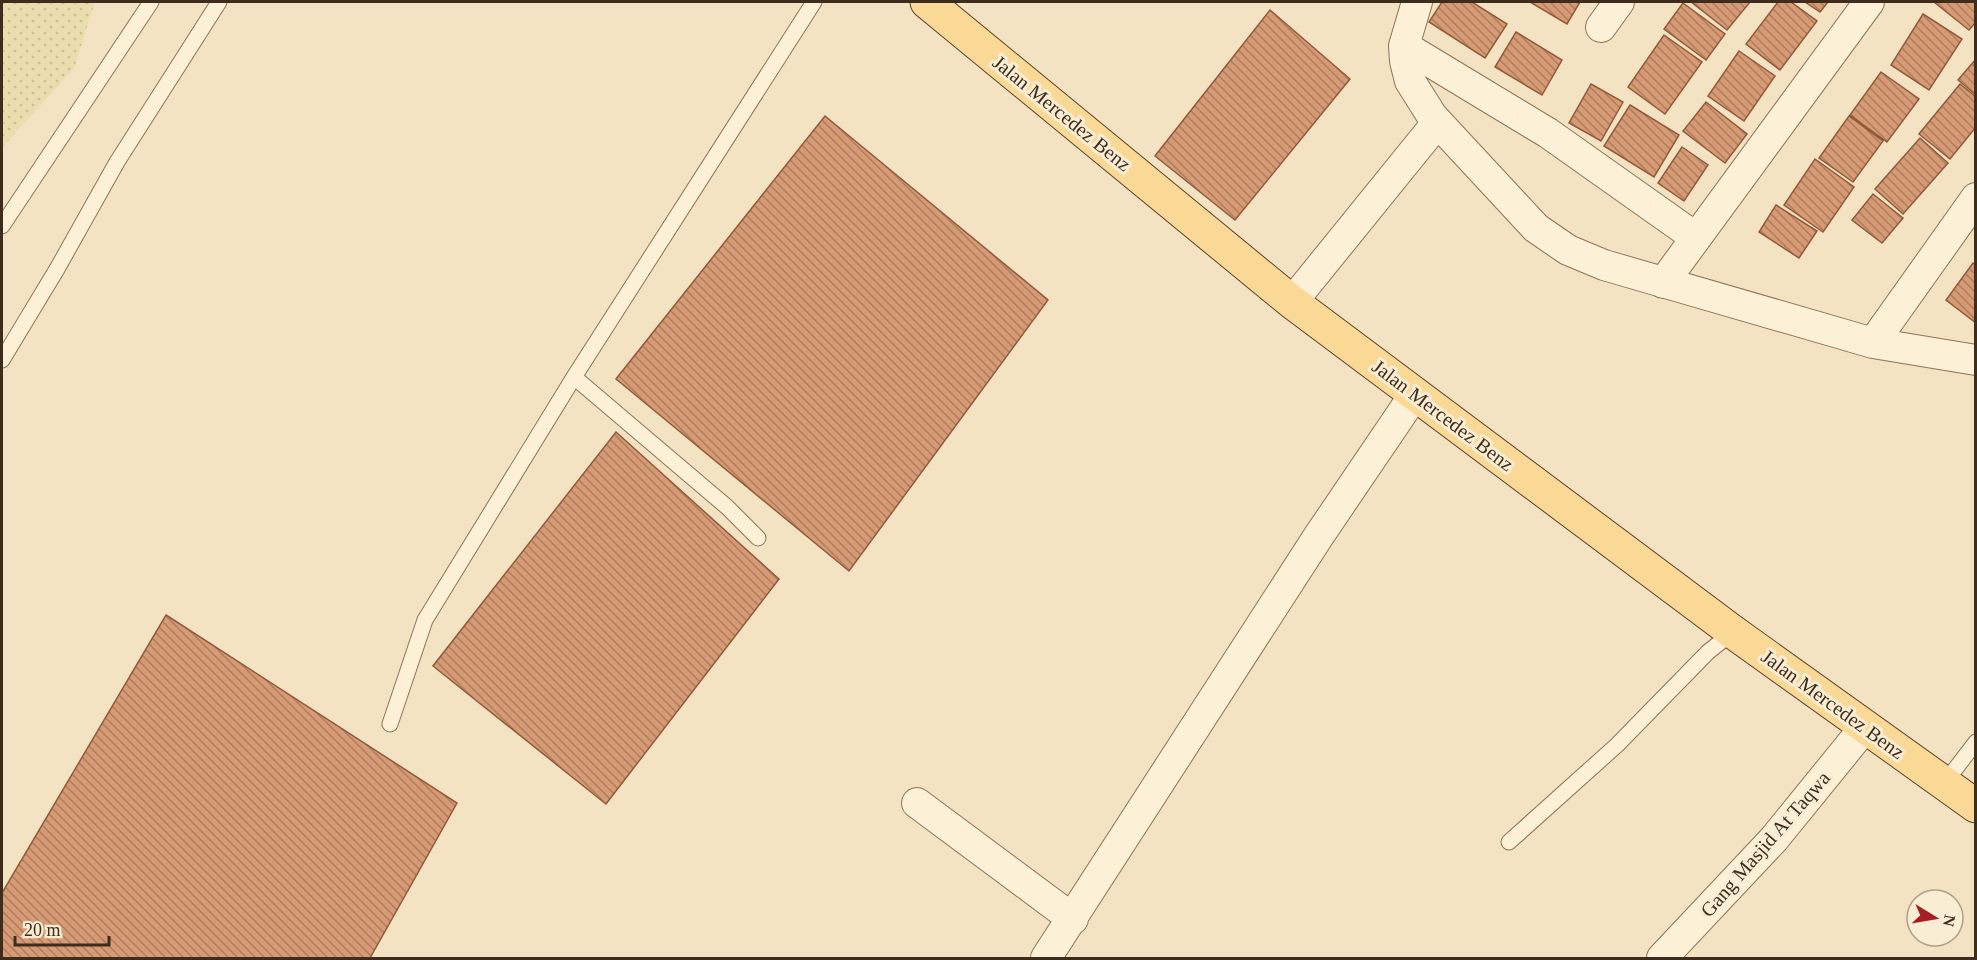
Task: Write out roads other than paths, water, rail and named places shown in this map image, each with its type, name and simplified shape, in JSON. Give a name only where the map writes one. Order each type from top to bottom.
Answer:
[{"type":"main road","name":"Jalan Mercedez Benz","points":[[927,2],[1292,302],[1733,632],[1943,785],[1974,804]]},
{"type":"street","points":[[1417,2],[1404,46],[1410,81],[1437,123],[1536,228],[1568,250],[1604,265],[1663,283],[1873,343],[1976,360]]},
{"type":"street","points":[[1601,27],[1619,2]]},
{"type":"street","points":[[1663,283],[1869,2]]},
{"type":"street","points":[[1404,46],[1548,133],[1695,237]]},
{"type":"street","points":[[1292,302],[1437,123]]},
{"type":"street","points":[[1873,343],[1976,198]]},
{"type":"street","points":[[1046,958],[1318,537],[1415,394]]},
{"type":"street","name":"Gang Masjid At Taqwa","points":[[1662,958],[1774,839],[1865,727]]},
{"type":"street","points":[[917,803],[1073,919]]},
{"type":"lane","points":[[2,226],[151,2]]},
{"type":"lane","points":[[2,360],[57,269],[117,162],[219,2]]},
{"type":"lane","points":[[390,724],[425,620],[574,377],[814,2]]},
{"type":"lane","points":[[574,377],[727,507],[758,538]]},
{"type":"lane","points":[[1509,842],[1617,745],[1708,652],[1733,632]]},
{"type":"lane","points":[[1943,785],[1976,742]]}]
